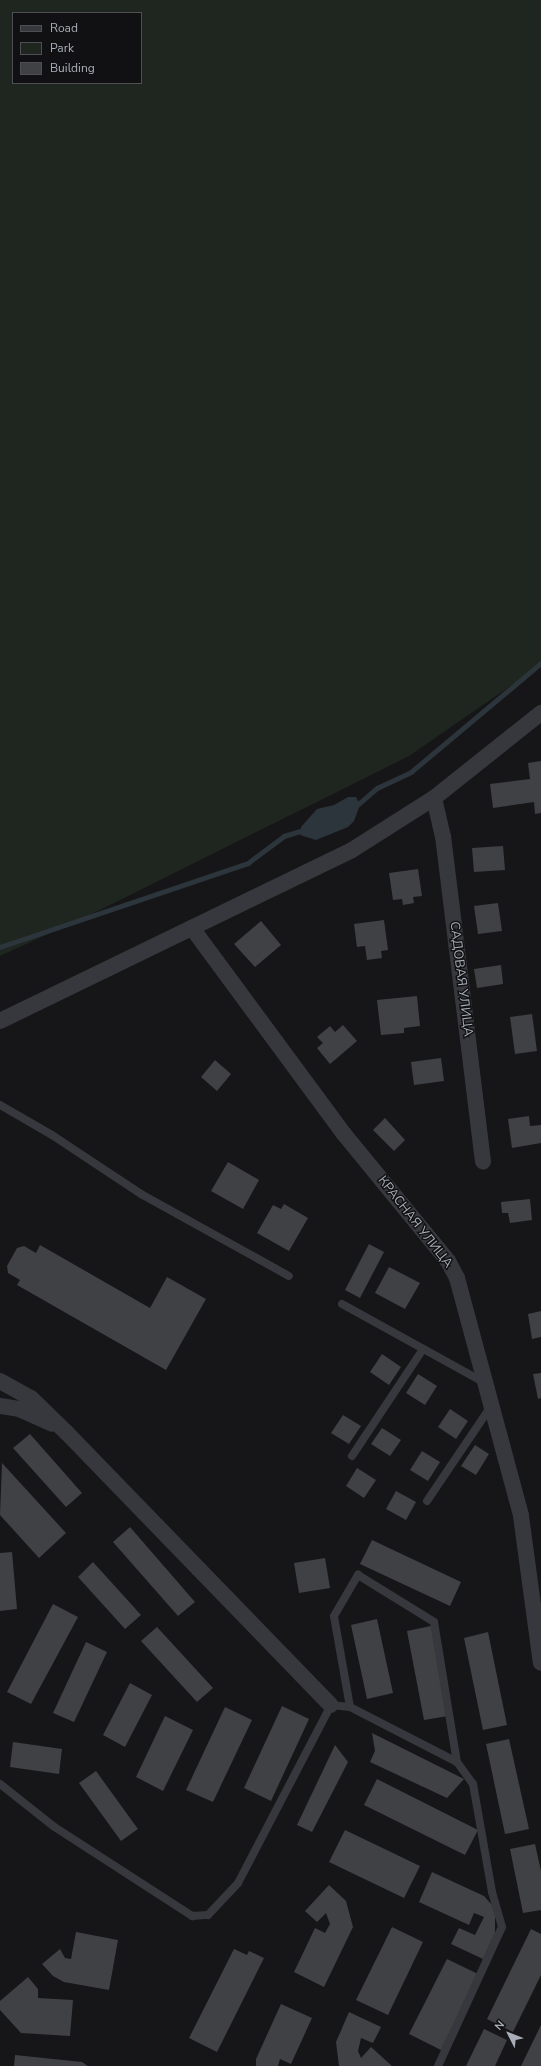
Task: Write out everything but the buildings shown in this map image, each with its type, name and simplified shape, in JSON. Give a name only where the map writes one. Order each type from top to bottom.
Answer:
[{"type":"street","points":[[0,1021],[352,850],[434,798],[541,713]]},
{"type":"street","name":"САДОВАЯ УЛИЦА","points":[[434,798],[443,836],[483,1162]]},
{"type":"street","name":"КРАСНАЯ УЛИЦА","points":[[192,928],[344,1134],[448,1261],[457,1278],[521,1516],[541,1663]]},
{"type":"street","points":[[0,1381],[31,1398],[66,1432],[331,1704]]},
{"type":"street","points":[[0,1406],[19,1410],[66,1432]]},
{"type":"lane","points":[[0,1105],[52,1135],[141,1194],[290,1276]]},
{"type":"lane","points":[[342,1304],[486,1384]]},
{"type":"lane","points":[[352,1456],[423,1348]]},
{"type":"lane","points":[[428,1500],[491,1405]]},
{"type":"lane","points":[[350,1706],[334,1616],[358,1575],[434,1622],[457,1762]]},
{"type":"lane","points":[[0,1784],[52,1826],[192,1916],[208,1915],[238,1883],[331,1704],[350,1706],[457,1762],[473,1784],[492,1892],[502,1927],[438,2066]]},
{"type":"green space","points":[[0,0],[541,0],[541,665],[409,756],[100,910],[0,956]]},
{"type":"shaded area","points":[[348,797],[356,797],[360,805],[354,821],[348,827],[316,840],[300,835],[301,827],[317,809],[334,805]]},
{"type":"waterway","points":[[355,807],[377,788],[411,772],[541,663]]},
{"type":"waterway","points":[[0,947],[248,863],[284,836],[304,830]]}]
